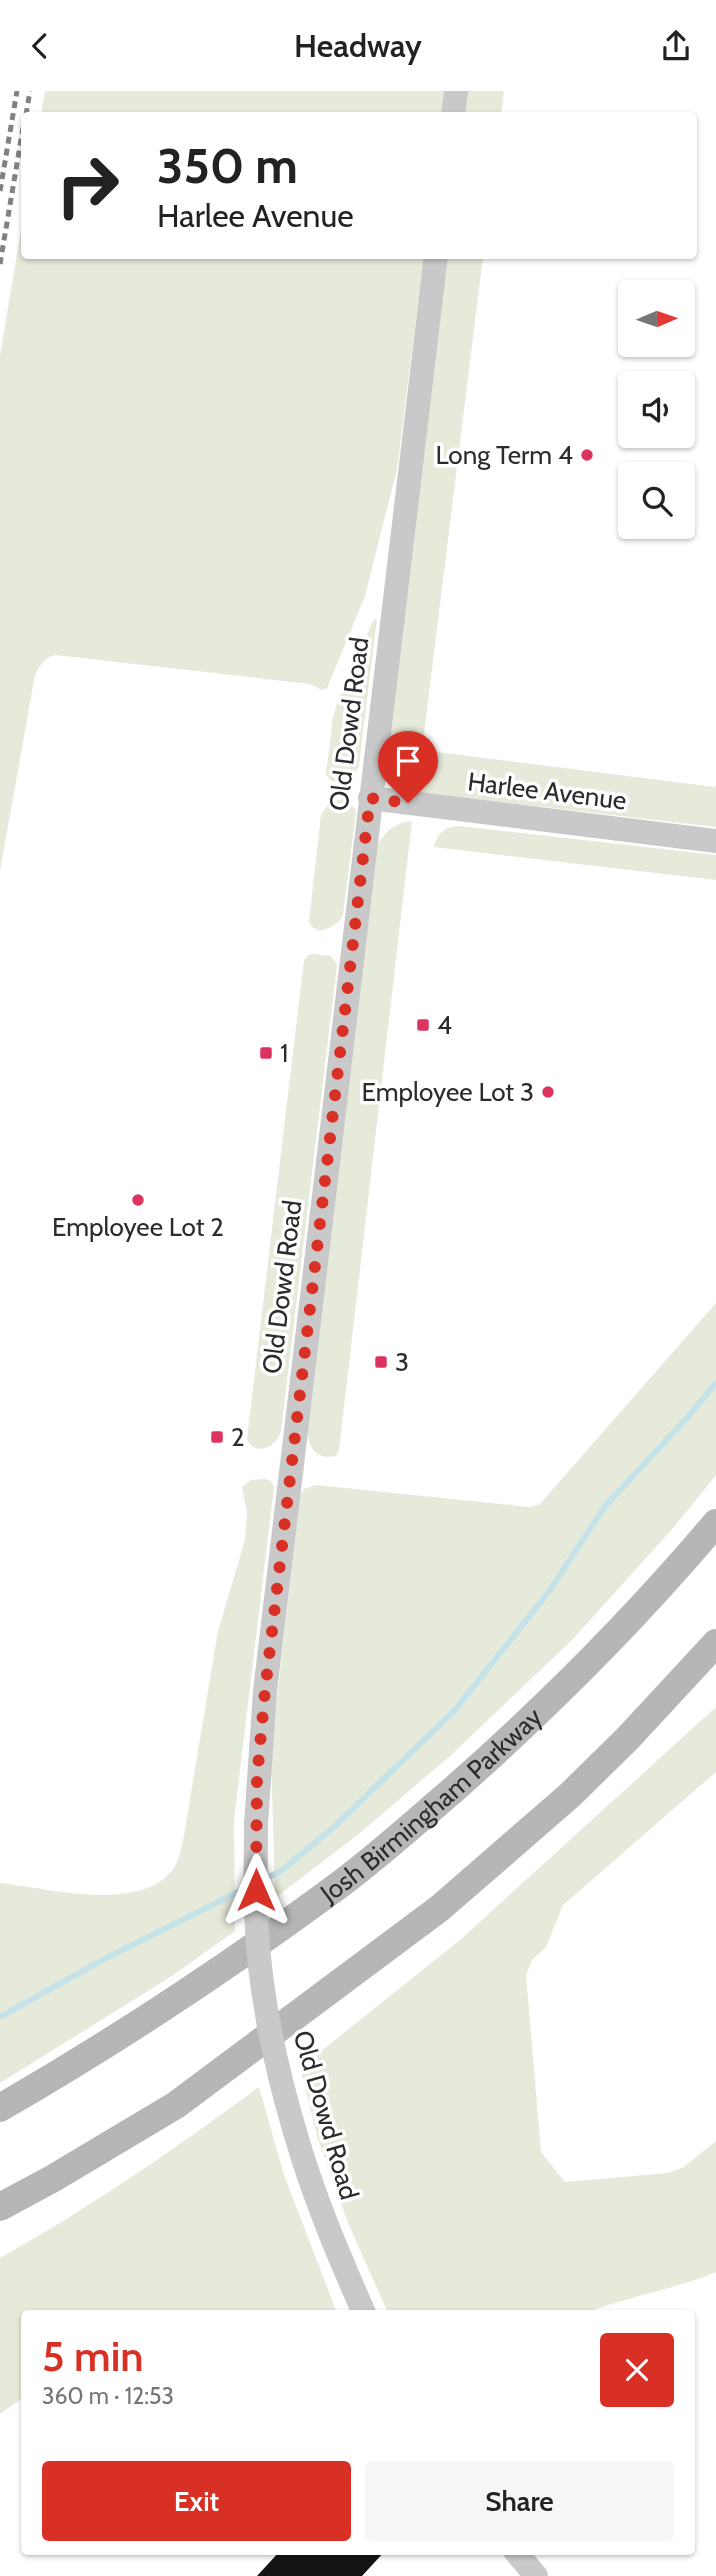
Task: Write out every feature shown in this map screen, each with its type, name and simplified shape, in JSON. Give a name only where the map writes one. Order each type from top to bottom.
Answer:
[{"type":"main road","name":"Josh Birmingham Parkway","points":[[0,2108],[106,2045],[183,1994],[332,1891],[402,1834],[505,1743],[571,1680],[635,1615],[716,1523]]},
{"type":"main road","points":[[570,1795],[628,1738],[716,1643]]},
{"type":"main road","points":[[0,2207],[176,2105],[440,1908],[716,1670]]},
{"type":"street","points":[[453,112],[456,91]]},
{"type":"street","name":"Old Dowd Road","points":[[363,2310],[306,2170],[278,2075],[264,1993],[256,1912],[257,1778],[266,1679],[436,259]]},
{"type":"street","name":"Harlee Avenue","points":[[370,798],[716,841]]},
{"type":"street","points":[[518,2555],[536,2576]]},
{"type":"green space","points":[[45,91],[444,91],[441,112],[42,112]]},
{"type":"green space","points":[[467,91],[504,91],[501,112],[464,112]]},
{"type":"green space","points":[[21,230],[21,259],[424,259],[397,469],[365,596],[327,688],[322,690],[310,684],[55,655],[48,658],[35,675],[0,871],[0,355]]},
{"type":"green space","points":[[447,259],[483,259],[422,750],[714,787],[716,785],[716,827],[423,793],[404,782],[393,766],[389,751]]},
{"type":"green space","points":[[377,618],[359,765],[348,779],[341,782],[331,781],[326,774],[333,717],[373,621]]},
{"type":"green space","points":[[345,799],[351,802],[356,813],[343,915],[333,926],[319,931],[309,922],[321,815],[331,804]]},
{"type":"green space","points":[[412,821],[339,1450],[336,1456],[329,1457],[314,1451],[307,1430],[377,847],[391,829]]},
{"type":"green space","points":[[458,826],[716,855],[716,880],[434,847],[442,832]]},
{"type":"green space","points":[[313,954],[331,956],[337,965],[281,1431],[271,1445],[260,1449],[250,1445],[247,1439],[304,960]]},
{"type":"green space","points":[[716,1303],[716,1475],[674,1527],[572,1640],[450,1756],[360,1833],[275,1898],[271,1751],[300,1496],[304,1489],[316,1485],[529,1507],[539,1505]]},
{"type":"green space","points":[[251,1480],[271,1481],[274,1487],[234,1820],[235,1931],[172,1976],[0,2083],[0,1883],[111,1895],[152,1886],[174,1868],[183,1841],[218,1631],[245,1540],[247,1513],[242,1487]]},
{"type":"green space","points":[[716,1707],[716,1772],[563,1905],[546,1947],[532,1960],[526,1975],[541,2152],[565,2182],[668,2173],[684,2167],[716,2141],[716,2272],[595,2310],[387,2310],[348,2223],[318,2139],[300,2068],[460,1940]]},
{"type":"green space","points":[[259,2087],[284,2175],[336,2310],[21,2310],[21,2399],[0,2414],[0,2258],[132,2177]]},
{"type":"building","points":[[276,2555],[381,2555],[362,2576],[257,2576]]},
{"type":"waterway","points":[[262,1880],[281,1871],[334,1827],[455,1710],[550,1590],[605,1506],[716,1383]]},
{"type":"waterway","points":[[0,2017],[106,1958],[250,1886]]},
{"type":"railway","points":[[0,191],[17,91]]},
{"type":"railway","points":[[26,112],[30,91]]},
{"type":"railway","points":[[0,264],[21,140]]},
{"type":"place","name":"Long Term 4","points":[[587,455]]},
{"type":"place","name":"4","points":[[423,1025]]},
{"type":"place","name":"1","points":[[266,1053]]},
{"type":"place","name":"Employee Lot 3","points":[[548,1092]]},
{"type":"place","name":"Employee Lot 2","points":[[138,1200]]},
{"type":"place","name":"3","points":[[381,1362]]},
{"type":"place","name":"2","points":[[217,1437]]},
{"type":"route","points":[[256,1890],[257,1778],[265,1691],[370,798],[408,803]]}]
